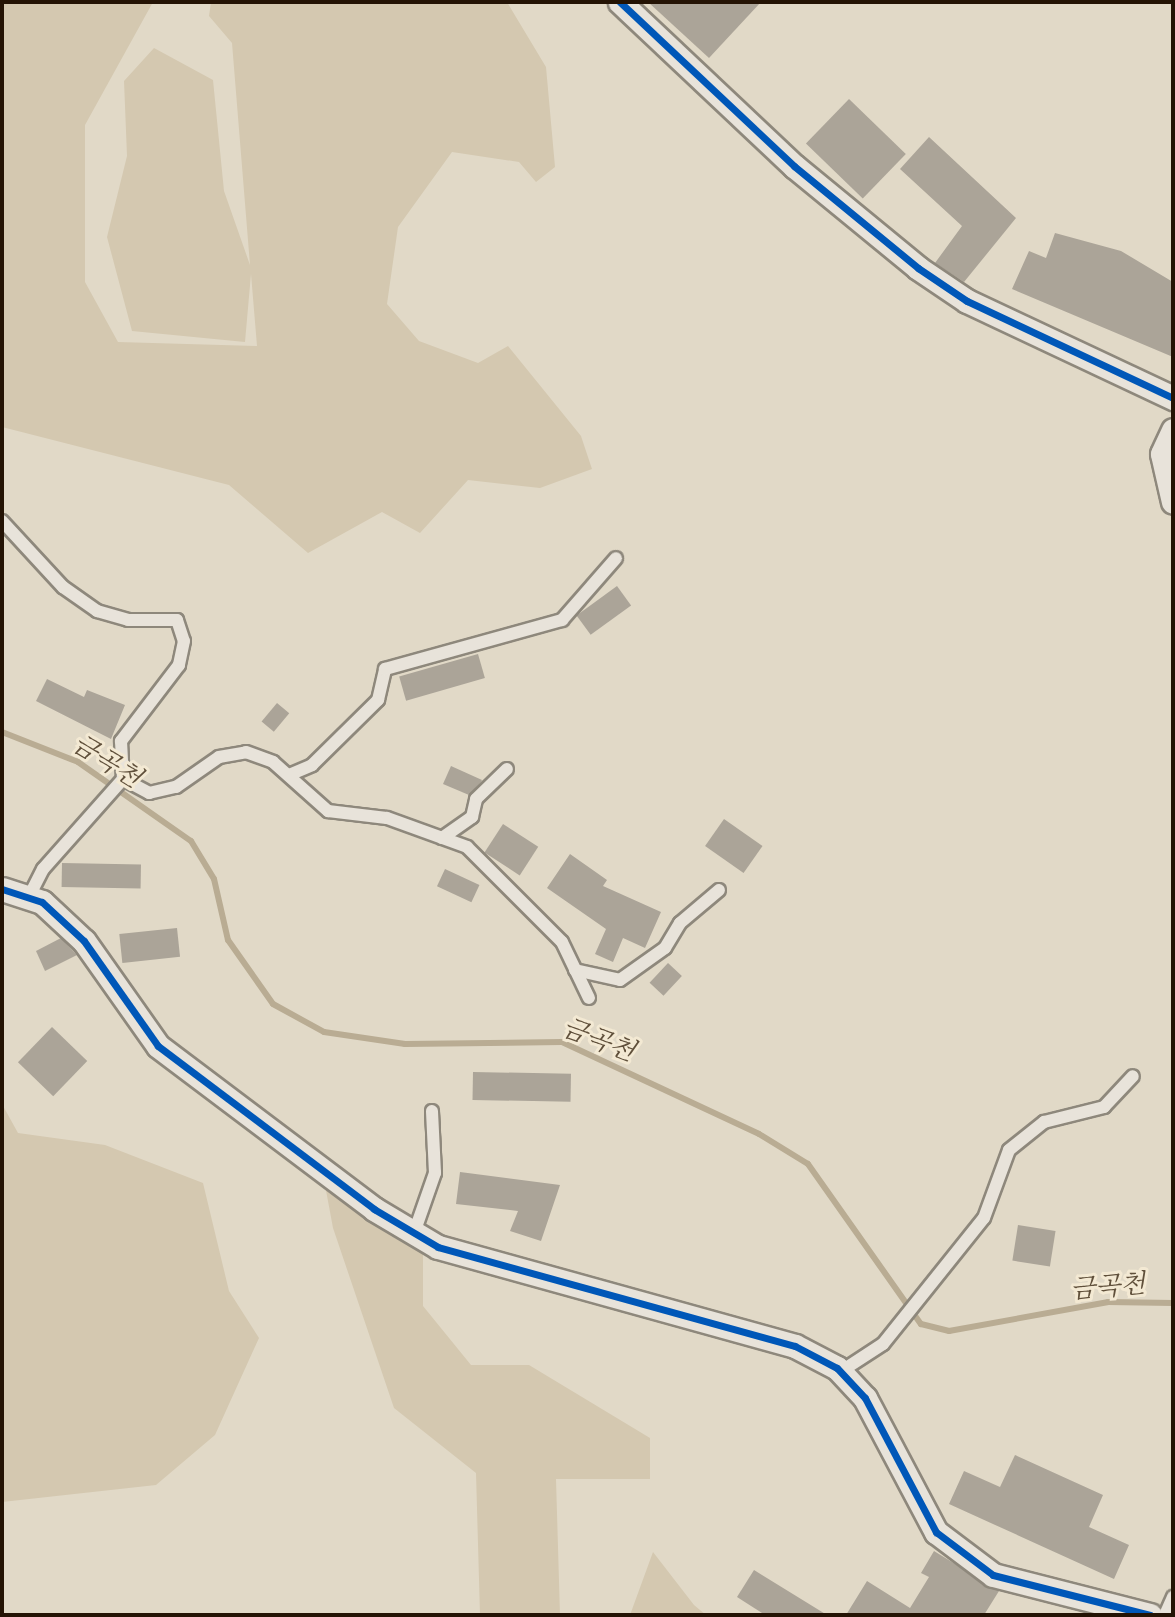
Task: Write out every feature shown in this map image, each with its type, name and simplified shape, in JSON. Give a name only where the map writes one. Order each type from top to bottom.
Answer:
[{"type":"street","points":[[620,2],[794,166],[918,268],[967,301],[1173,398]]},
{"type":"street","points":[[1171,435],[1164,473],[1173,502]]},
{"type":"street","points":[[2,889],[29,897],[84,941],[158,1046],[414,1233],[450,1251],[794,1346],[840,1372],[865,1398],[936,1532],[993,1575],[1150,1615]]},
{"type":"lane","points":[[2,521],[63,587],[97,611],[128,620],[177,620],[184,641],[179,665],[121,741],[123,779],[94,807],[43,869],[29,897]]},
{"type":"lane","points":[[289,775],[312,765],[378,700],[385,669],[562,620],[616,558]]},
{"type":"lane","points":[[123,779],[149,793],[176,788],[219,757],[246,752],[289,775],[328,811],[387,818],[467,847],[499,874],[562,942],[589,998]]},
{"type":"lane","points":[[442,838],[472,817],[476,799],[507,769]]},
{"type":"lane","points":[[575,970],[620,980],[665,948],[680,923],[719,890]]},
{"type":"lane","points":[[840,1372],[883,1344],[937,1281],[984,1219],[1009,1150],[1044,1122],[1104,1107],[1133,1076]]},
{"type":"lane","points":[[414,1233],[435,1173],[432,1111]]},
{"type":"lane","points":[[1165,1615],[1173,1597]]},
{"type":"shaded area","points":[[2,2],[153,2],[85,125],[85,282],[118,342],[257,346],[251,274],[245,342],[132,331],[107,237],[127,156],[124,81],[154,48],[213,80],[224,191],[250,265],[232,43],[209,16],[211,2],[507,2],[546,67],[555,167],[536,182],[519,162],[452,152],[398,227],[387,304],[419,341],[478,363],[508,346],[581,436],[592,469],[540,488],[468,480],[420,533],[382,512],[308,553],[229,485],[2,427]]},
{"type":"shaded area","points":[[2,1104],[18,1133],[105,1145],[203,1183],[229,1291],[259,1338],[215,1435],[156,1485],[2,1502]]},
{"type":"shaded area","points":[[325,1185],[423,1248],[423,1306],[471,1365],[529,1365],[650,1438],[650,1479],[556,1479],[560,1615],[480,1615],[476,1473],[394,1408],[333,1228]]},
{"type":"shaded area","points":[[653,1552],[694,1605],[706,1615],[630,1615]]},
{"type":"building","points":[[648,2],[761,2],[709,58]]},
{"type":"building","points":[[849,99],[906,154],[863,198],[806,144]]},
{"type":"building","points":[[929,137],[1016,218],[964,282],[935,263],[962,226],[900,169]]},
{"type":"building","points":[[1055,233],[1121,251],[1173,282],[1173,357],[1012,289],[1029,251],[1046,258]]},
{"type":"building","points":[[617,586],[631,605],[591,635],[577,615]]},
{"type":"building","points":[[478,654],[485,678],[406,701],[399,677]]},
{"type":"building","points":[[47,679],[84,697],[87,690],[125,705],[111,739],[36,701]]},
{"type":"building","points":[[277,703],[289,713],[274,732],[262,721]]},
{"type":"building","points":[[451,766],[482,780],[469,795],[443,784]]},
{"type":"building","points":[[724,819],[763,846],[744,873],[705,846]]},
{"type":"building","points":[[503,824],[538,847],[520,875],[484,853]]},
{"type":"building","points":[[570,854],[607,880],[603,886],[661,912],[645,948],[623,938],[613,962],[595,954],[606,929],[547,888]]},
{"type":"building","points":[[62,863],[141,864],[141,888],[62,887]]},
{"type":"building","points":[[445,869],[479,885],[471,902],[437,886]]},
{"type":"building","points":[[177,928],[180,957],[122,963],[119,934]]},
{"type":"building","points":[[61,938],[77,955],[45,971],[36,951]]},
{"type":"building","points":[[668,963],[682,976],[663,996],[650,983]]},
{"type":"building","points":[[52,1027],[87,1061],[53,1096],[18,1062]]},
{"type":"building","points":[[473,1072],[571,1074],[570,1102],[473,1100]]},
{"type":"building","points":[[460,1172],[560,1185],[541,1241],[510,1231],[518,1211],[456,1204]]},
{"type":"building","points":[[1018,1225],[1056,1231],[1050,1267],[1012,1261]]},
{"type":"building","points":[[1015,1455],[1103,1495],[1089,1527],[1129,1545],[1114,1579],[949,1504],[964,1471],[1000,1487]]},
{"type":"building","points":[[934,1551],[999,1591],[984,1615],[846,1615],[867,1581],[910,1608],[929,1577],[921,1573]]},
{"type":"building","points":[[754,1570],[827,1615],[765,1615],[737,1597]]},
{"type":"waterway","name":"금곡천","points":[[2,732],[78,762],[191,841],[214,879],[228,940],[273,1004],[324,1032],[405,1044],[562,1042],[759,1134],[808,1164],[921,1324],[949,1331],[1108,1302],[1173,1303]]},
{"type":"cycle path","points":[[620,2],[794,166],[918,268],[967,301],[1173,398]]},
{"type":"cycle path","points":[[2,889],[42,902],[84,941],[158,1046],[374,1209],[438,1247],[795,1346],[837,1368],[865,1398],[936,1532],[993,1575],[1150,1615]]}]
